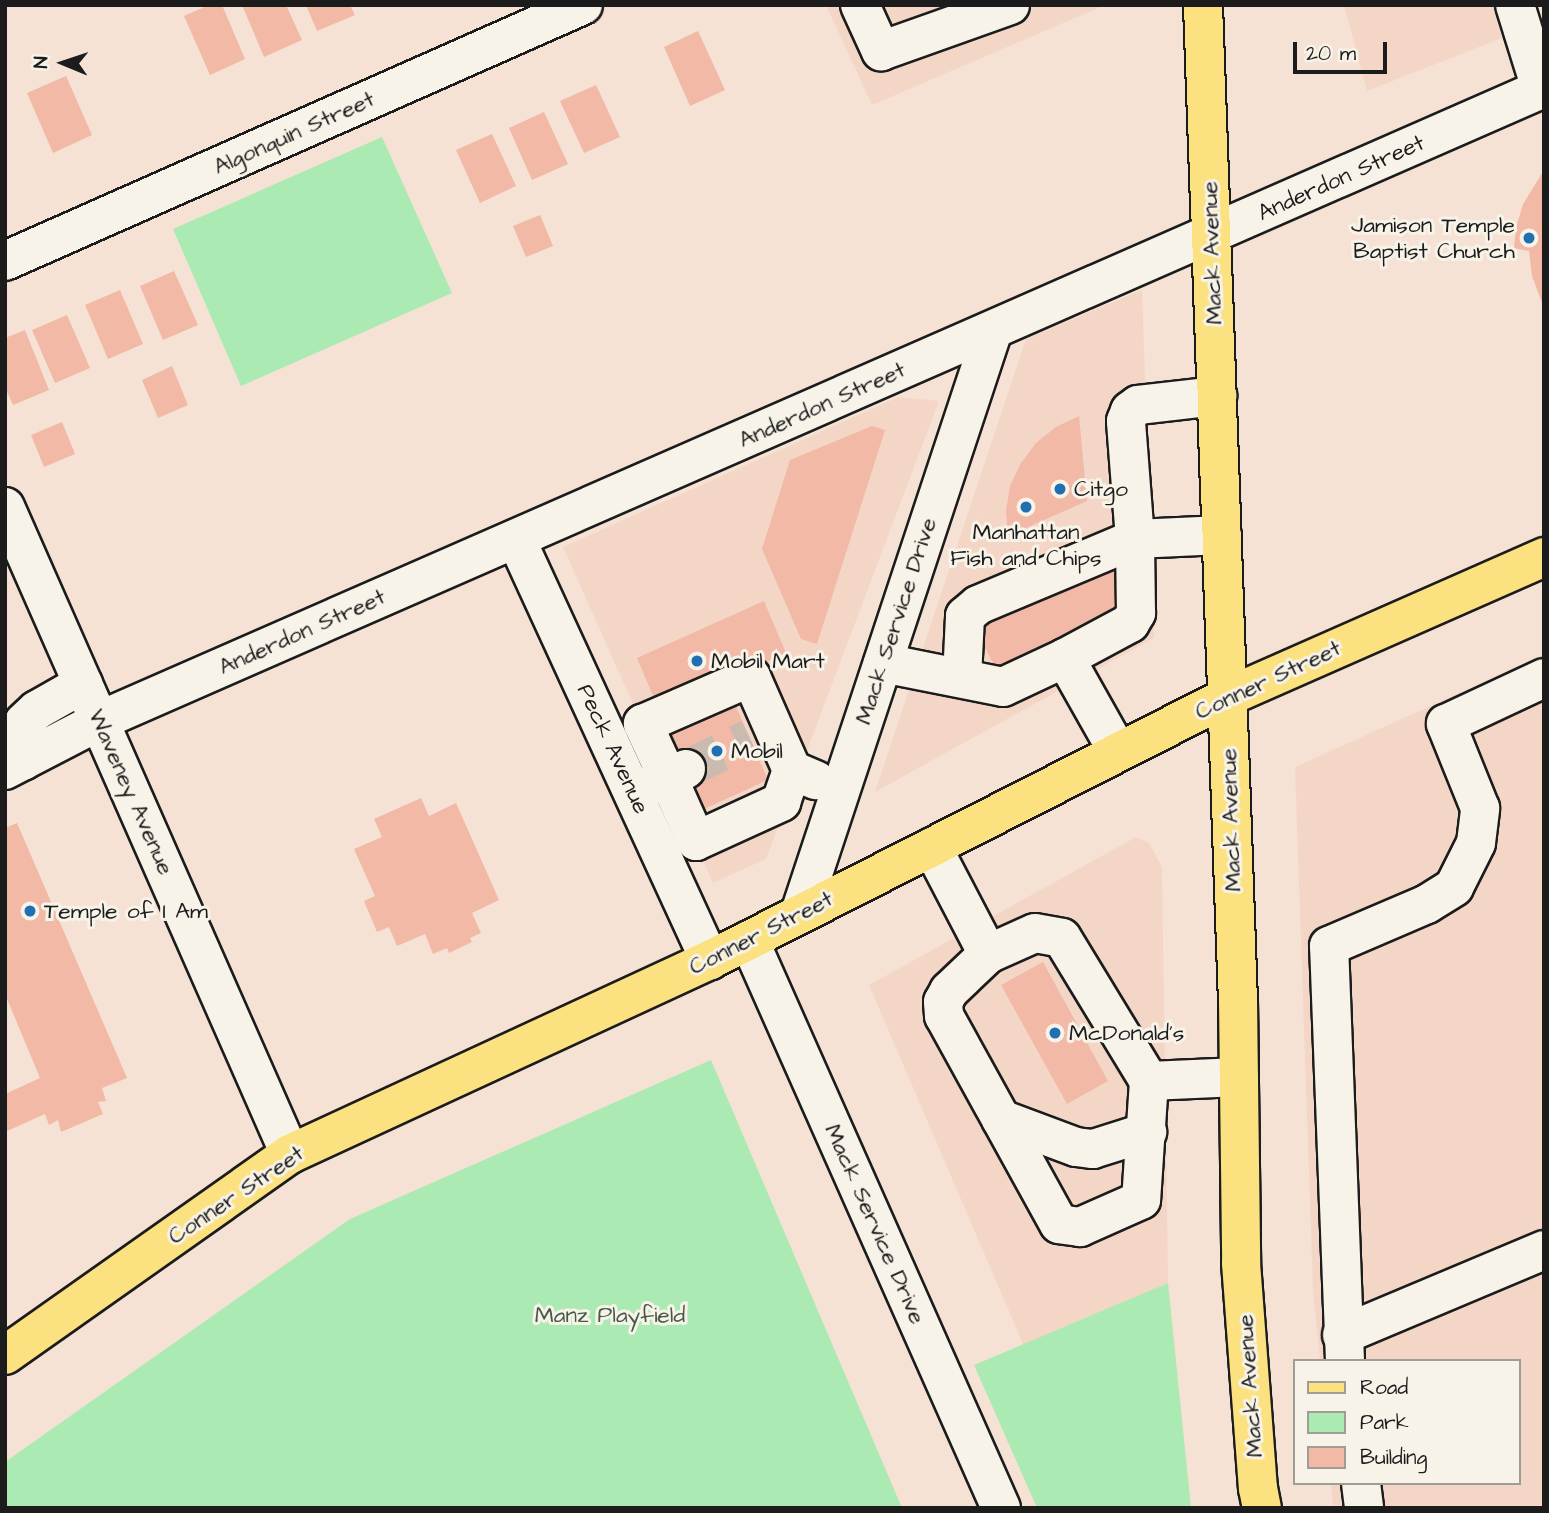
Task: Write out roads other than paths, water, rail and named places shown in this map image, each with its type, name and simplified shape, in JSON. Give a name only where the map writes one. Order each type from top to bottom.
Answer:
[{"type":"main road","name":"Mack Avenue","points":[[1203,5],[1239,1077],[1241,1263],[1258,1488],[1262,1508]]},
{"type":"main road","name":"Conner Street","points":[[5,1355],[290,1154],[710,960],[1227,697],[1544,557]]},
{"type":"street","name":"Algonquin Street","points":[[5,261],[583,5]]},
{"type":"street","points":[[860,5],[881,51],[1003,7]]},
{"type":"street","points":[[1515,5],[1543,89]]},
{"type":"street","name":"Anderdon Street","points":[[14,765],[99,721],[1543,89]]},
{"type":"street","name":"Mack Service Drive","points":[[800,913],[993,330]]},
{"type":"street","points":[[883,663],[1003,687],[1130,623],[1136,612],[1135,539],[1126,421],[1130,411],[1138,405],[1217,396]]},
{"type":"street","name":"Waveney Avenue","points":[[5,507],[290,1154]]},
{"type":"street","points":[[962,678],[965,616],[978,605],[1135,539],[1222,535]]},
{"type":"street","name":"Peck Avenue","points":[[516,539],[710,960]]},
{"type":"street","points":[[1065,657],[1118,752]]},
{"type":"street","points":[[792,770],[781,802],[696,841],[677,773],[643,724],[751,677],[762,733],[792,770],[840,790]]},
{"type":"street","points":[[1544,678],[1446,724],[1480,808],[1476,843],[1454,887],[1427,904],[1329,946],[1343,1348],[1544,1250]]},
{"type":"street","points":[[14,765],[24,722],[37,710],[83,684]]},
{"type":"street","points":[[633,793],[677,773]]},
{"type":"street","points":[[932,846],[988,954]]},
{"type":"street","points":[[1035,933],[1062,938],[1149,1081],[1141,1200],[1080,1227],[1059,1224],[944,1016],[943,1002],[949,991],[988,954],[1035,933]]},
{"type":"street","name":"Mack Service Drive","points":[[749,940],[1001,1508]]},
{"type":"street","points":[[1149,1081],[1239,1077]]},
{"type":"street","points":[[1002,1119],[1076,1147],[1093,1149],[1147,1132]]},
{"type":"street","points":[[1361,1485],[1364,1508]]},
{"type":"tunnel","points":[[686,769],[750,738]]},
{"type":"place","name":"Jamison Temple Baptist Church","points":[[1529,238]]},
{"type":"place","name":"Citgo","points":[[1060,489]]},
{"type":"place","name":"Manhattan Fish and Chips","points":[[1026,507]]},
{"type":"place","name":"Mobil Mart","points":[[697,661]]},
{"type":"place","name":"Mobil","points":[[717,751]]},
{"type":"place","name":"Temple of I Am","points":[[30,911]]},
{"type":"place","name":"McDonald's","points":[[1055,1033]]},
{"type":"park label","name":"Manz Playfield","points":[[610,1315]]}]
